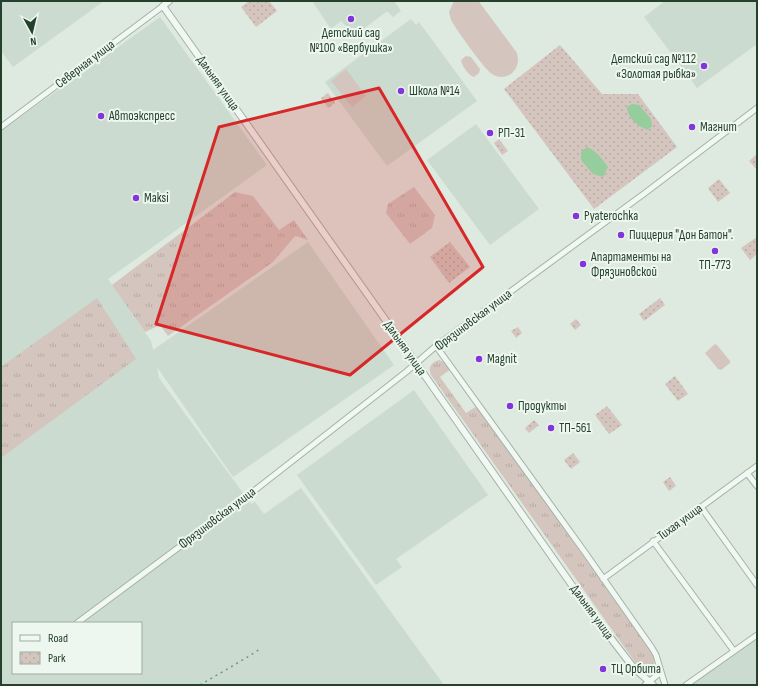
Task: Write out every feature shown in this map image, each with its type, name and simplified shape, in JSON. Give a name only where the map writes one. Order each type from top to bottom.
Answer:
[{"type":"street","name":"Северная улица","points":[[1,127],[169,1]]},
{"type":"street","name":"Дальняя улица","points":[[163,6],[590,611],[633,667],[649,684]]},
{"type":"street","name":"Фрязиновская улица","points":[[78,622],[241,501],[436,346],[645,193],[757,108]]},
{"type":"street","name":"Дальняя улица","points":[[436,346],[652,648],[656,655],[665,685]]},
{"type":"street","name":"Тихая улица","points":[[603,579],[757,466]]},
{"type":"street","points":[[747,473],[757,486]]},
{"type":"street","points":[[701,507],[757,585]]},
{"type":"street","points":[[653,541],[734,651]]},
{"type":"street","points":[[686,685],[757,635]]},
{"type":"street","points":[[649,684],[661,672]]},
{"type":"highlighted area","points":[[379,88],[483,267],[350,375],[156,324],[219,127]]},
{"type":"shaded area","points":[[1,1],[104,1],[13,67],[1,51]]},
{"type":"shaded area","name":"Детский сад №100 «Вербушка»","points":[[312,1],[394,1],[401,11],[393,17],[386,12],[358,33],[341,21],[331,29]]},
{"type":"shaded area","name":"Детский сад №112 «Золотая рыбка»","points":[[665,1],[757,1],[757,44],[697,88],[644,17]]},
{"type":"shaded area","points":[[160,17],[267,165],[108,279],[151,341],[153,350],[308,242],[394,365],[233,477],[157,367],[159,378],[251,504],[255,502],[264,514],[301,488],[444,685],[1,685],[1,131]]},
{"type":"shaded area","name":"Школа №14","points":[[411,19],[416,25],[419,22],[477,101],[387,166],[325,82]]},
{"type":"shaded area","points":[[632,104],[639,105],[651,119],[652,126],[648,130],[637,124],[629,115],[627,107]]},
{"type":"shaded area","points":[[476,124],[539,209],[490,245],[427,160]]},
{"type":"shaded area","points":[[587,147],[596,153],[608,167],[603,177],[593,174],[581,160],[581,152]]},
{"type":"shaded area","points":[[414,390],[488,495],[396,559],[402,567],[376,585],[297,475]]},
{"type":"shaded area","points":[[757,639],[757,685],[691,685]]},
{"type":"green space","points":[[249,1],[269,1],[277,11],[256,27],[241,7]]},
{"type":"green space","points":[[454,1],[479,1],[517,53],[517,66],[510,75],[502,77],[494,75],[488,71],[464,40],[451,20],[449,12]]},
{"type":"green space","points":[[560,45],[602,94],[638,94],[677,147],[594,209],[504,89]]},
{"type":"green space","points":[[466,56],[471,57],[480,69],[479,73],[474,77],[464,67],[461,60]]},
{"type":"green space","points":[[346,69],[366,96],[352,107],[331,81]]},
{"type":"green space","points":[[328,93],[335,103],[328,108],[321,98]]},
{"type":"green space","points":[[499,139],[508,151],[502,155],[494,143]]},
{"type":"green space","points":[[757,154],[757,170],[749,161]]},
{"type":"green space","points":[[719,179],[730,193],[718,202],[708,188]]},
{"type":"green space","points":[[414,187],[435,215],[432,228],[410,244],[386,213],[388,204]]},
{"type":"green space","points":[[235,192],[253,196],[279,230],[294,220],[308,240],[295,236],[273,262],[168,336],[160,325],[145,332],[112,285]]},
{"type":"green space","points":[[757,237],[757,254],[750,260],[741,248]]},
{"type":"green space","points":[[450,242],[470,267],[449,283],[430,257]]},
{"type":"green space","points":[[97,298],[136,359],[1,458],[1,367]]},
{"type":"green space","points":[[660,298],[665,305],[644,321],[639,314]]},
{"type":"green space","points":[[576,319],[581,325],[575,330],[570,324]]},
{"type":"green space","points":[[518,327],[522,333],[516,338],[511,331]]},
{"type":"green space","points":[[715,344],[730,361],[730,363],[721,370],[718,369],[705,353]]},
{"type":"green space","points":[[439,360],[446,363],[451,369],[440,377],[466,413],[477,406],[653,654],[655,660],[652,666],[643,669],[637,665],[431,375],[431,366],[434,362]]},
{"type":"green space","points":[[675,376],[688,394],[678,401],[665,384]]},
{"type":"green space","points":[[607,406],[622,425],[609,434],[595,415]]},
{"type":"green space","points":[[534,420],[539,425],[529,433],[525,428]]},
{"type":"green space","points":[[573,453],[580,462],[571,469],[564,460]]},
{"type":"green space","points":[[670,477],[676,486],[669,491],[663,482]]},
{"type":"railway","points":[[200,685],[260,649]]},
{"type":"place","name":"Детский сад №100 «Вербушка»","points":[[351,19]]},
{"type":"place","name":"Детский сад №112 «Золотая рыбка»","points":[[704,66]]},
{"type":"place","name":"Школа №14","points":[[401,91]]},
{"type":"place","name":"Автоэкспресс","points":[[101,116]]},
{"type":"place","name":"Магнит","points":[[692,127]]},
{"type":"place","name":"РП-31","points":[[490,133]]},
{"type":"place","name":"Maksi","points":[[136,198]]},
{"type":"place","name":"Pyaterochka","points":[[576,216]]},
{"type":"place","name":"Пиццерия \"Дон Батон\".","points":[[621,235]]},
{"type":"place","name":"ТП-773","points":[[715,251]]},
{"type":"place","name":"Апартаменты на Фрязиновской","points":[[583,264]]},
{"type":"place","name":"Magnit","points":[[479,359]]},
{"type":"place","name":"Продукты","points":[[510,406]]},
{"type":"place","name":"ТП-561","points":[[551,428]]},
{"type":"place","name":"ТЦ Орбита","points":[[603,669]]}]
